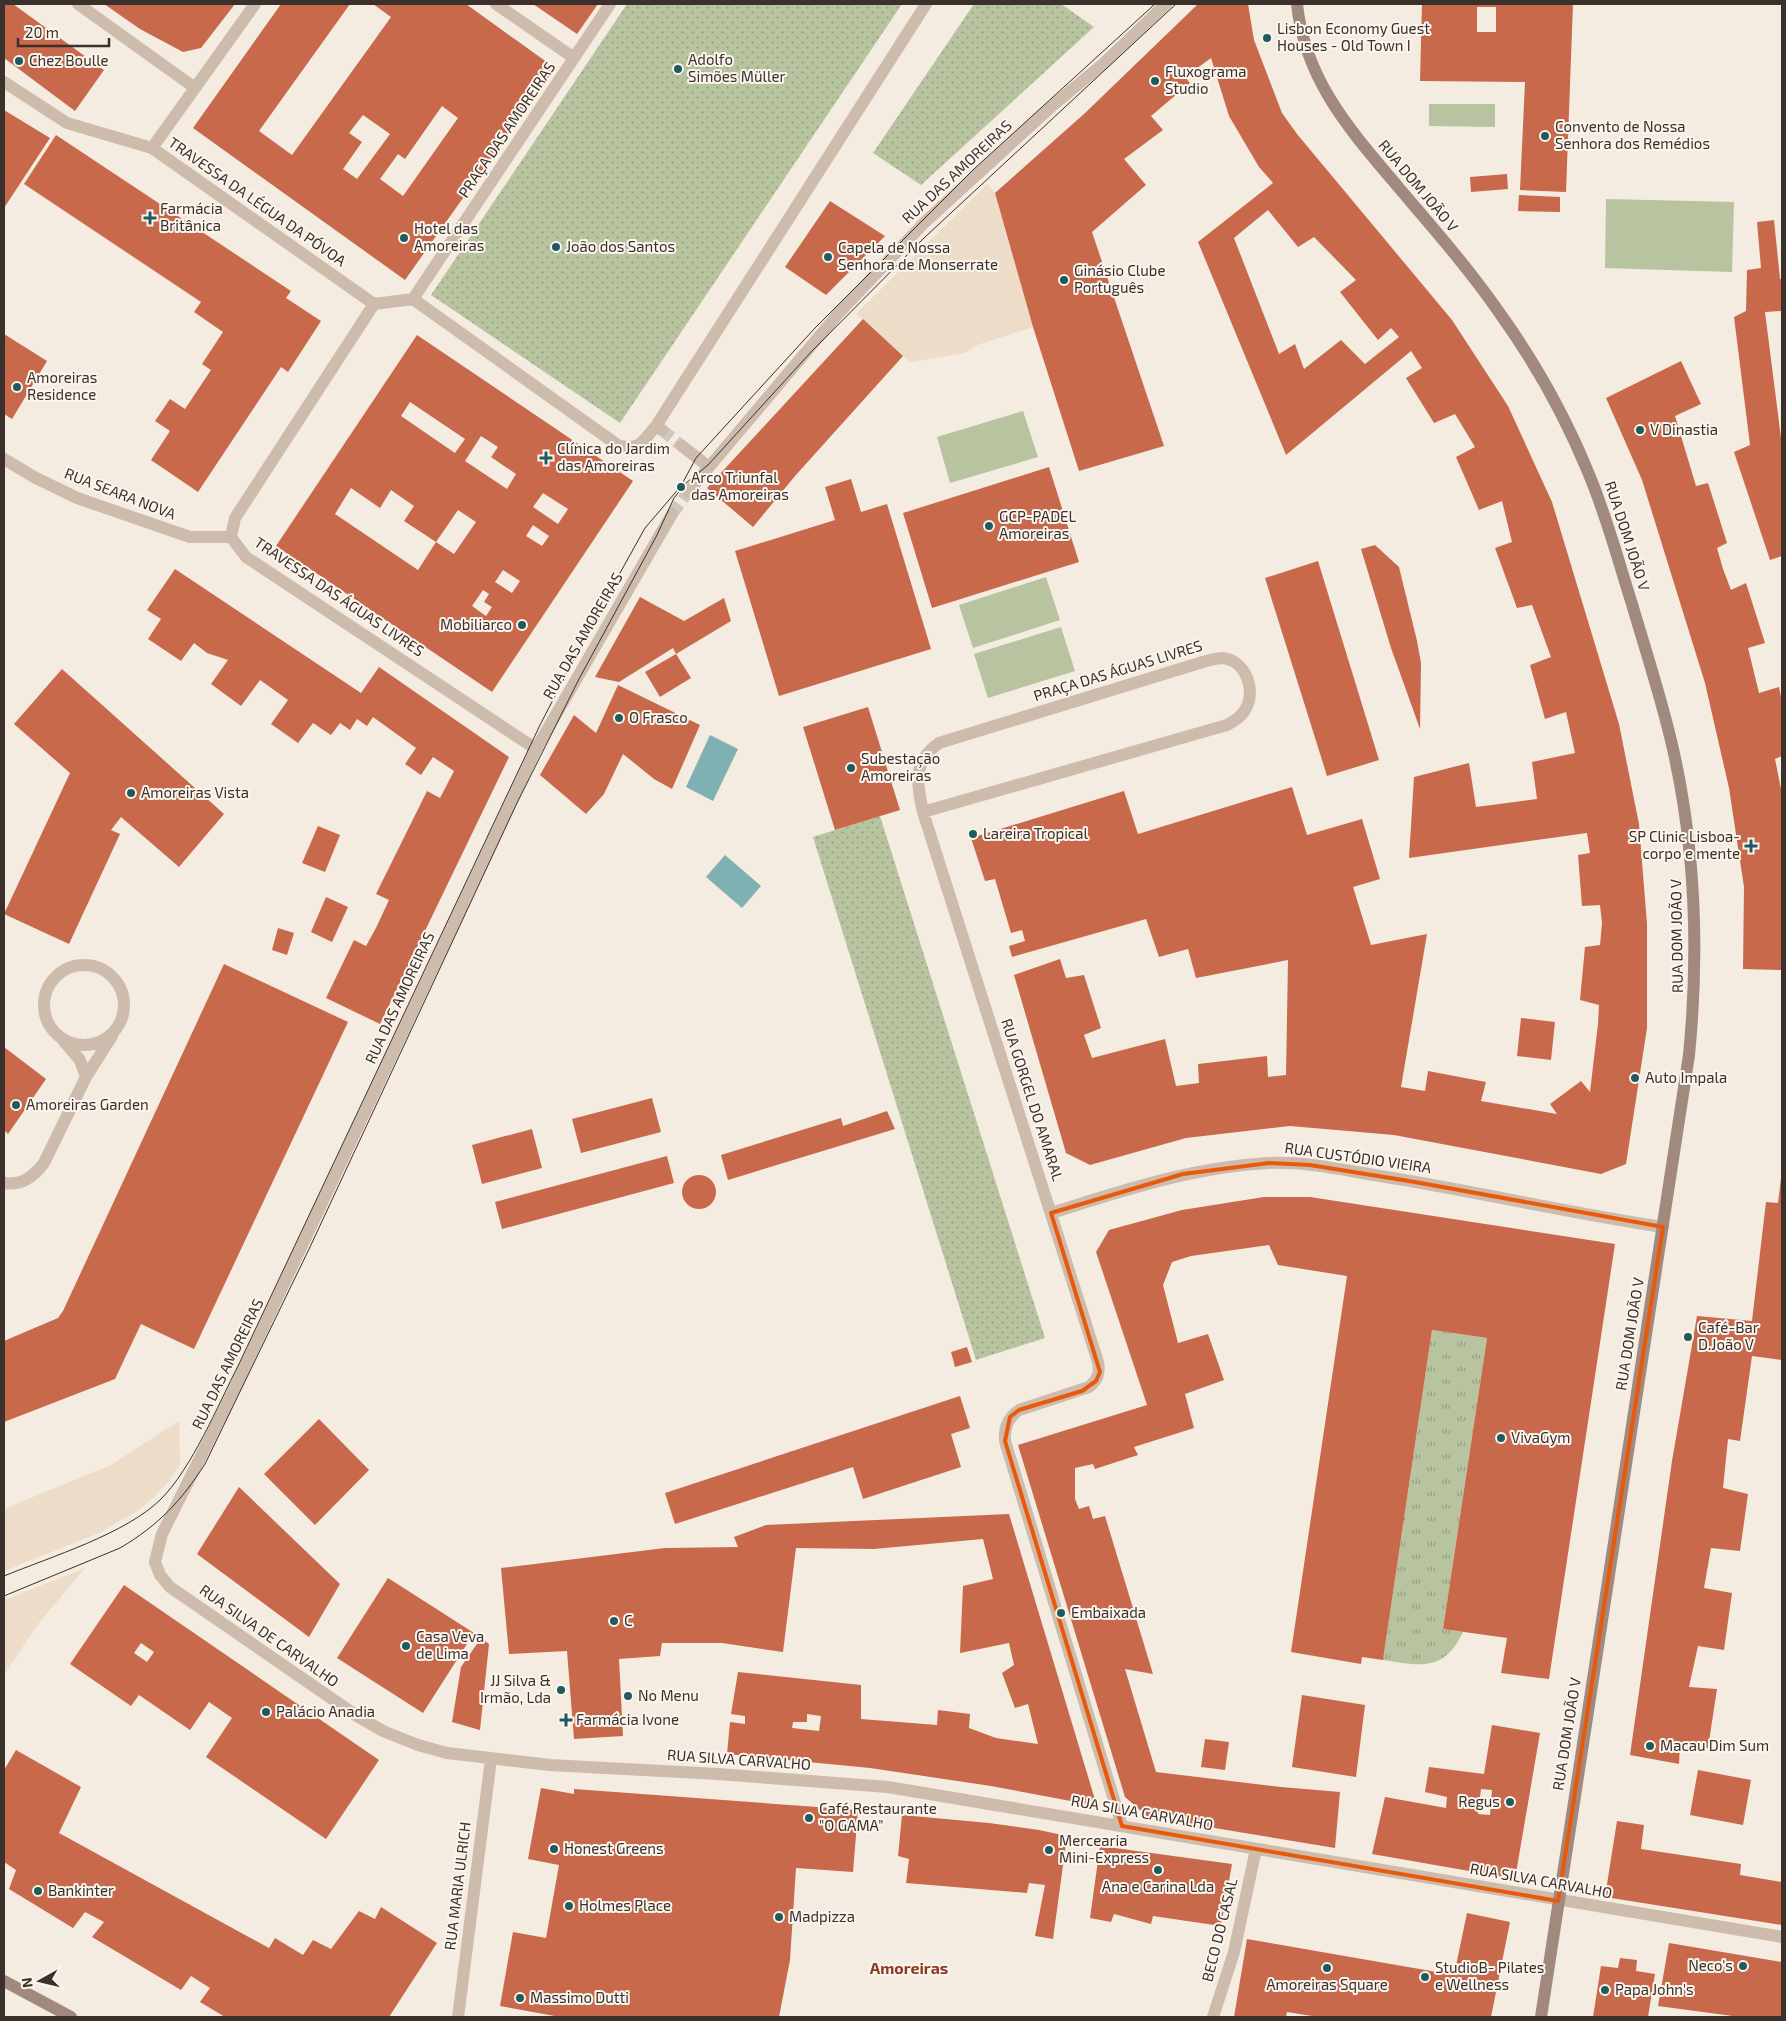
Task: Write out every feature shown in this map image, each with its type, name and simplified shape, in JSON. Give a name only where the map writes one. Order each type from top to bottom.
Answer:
[{"type":"main road","name":"RUA DOM JOÃO V","points":[[1295,6],[1310,63],[1323,90],[1352,132],[1499,312],[1531,358],[1565,419],[1607,522],[1651,667],[1673,748],[1685,812],[1692,870],[1695,923],[1694,1009],[1690,1046],[1541,2017]]},
{"type":"main road","points":[[4,1981],[71,2017]]},
{"type":"street","points":[[78,4],[195,88]]},
{"type":"street","name":"TRAVESSA DA LÉGUA DA PÓVOA","points":[[256,4],[152,148],[374,304]]},
{"type":"street","points":[[496,4],[574,58]]},
{"type":"street","name":"PRAÇA DAS AMOREIRAS","points":[[413,298],[610,4]]},
{"type":"street","points":[[231,537],[235,518],[374,304],[413,298],[619,446],[631,448],[640,445],[659,428],[926,4]]},
{"type":"street","name":"RUA DAS AMOREIRAS","points":[[688,492],[838,314],[924,224],[1051,107],[1104,63],[1166,4]]},
{"type":"street","points":[[4,82],[67,123],[152,148]]},
{"type":"street","points":[[682,446],[710,467]]},
{"type":"street","name":"RUA SEARA NOVA","points":[[4,458],[34,477],[77,498],[190,537],[231,537]]},
{"type":"street","name":"RUA DAS AMOREIRAS","points":[[177,1506],[231,1396],[536,749],[672,514]]},
{"type":"street","name":"TRAVESSA DAS ÁGUAS LIVRES","points":[[231,537],[246,557],[536,749]]},
{"type":"street","name":"PRAÇA DAS ÁGUAS LIVRES","points":[[1222,658],[1235,662],[1244,671],[1249,681],[1251,695],[1246,709],[1238,719],[1227,725],[923,812],[918,779],[919,766],[923,757],[939,742],[1206,661],[1222,658]]},
{"type":"street","name":"RUA GORGEL DO AMARAL","points":[[923,812],[1100,1372],[1096,1380],[1082,1390],[1019,1410],[1010,1416],[1004,1432],[1004,1441],[1122,1826]]},
{"type":"street","points":[[4,1183],[21,1182],[34,1175],[44,1163],[86,1077],[120,1022],[124,1008],[123,994],[116,980],[106,971],[93,965],[67,968],[56,976],[48,987],[44,1000],[45,1013],[51,1026],[80,1060],[86,1077]]},
{"type":"street","points":[[60,1037],[72,1043],[86,1045],[100,1042],[112,1034],[120,1022]]},
{"type":"street","name":"RUA CUSTÓDIO VIEIRA","points":[[1051,1213],[1183,1174],[1269,1163],[1310,1165],[1406,1180],[1620,1221],[1663,1227]]},
{"type":"street","name":"RUA SILVA DE CARVALHO","points":[[177,1506],[162,1534],[155,1562],[160,1575],[170,1587],[357,1716],[383,1731],[418,1745],[447,1753],[491,1759]]},
{"type":"street","name":"RUA SILVA CARVALHO","points":[[491,1759],[585,1768],[718,1774],[888,1787],[1558,1901],[1782,1937]]},
{"type":"street","name":"RUA MARIA ULRICH","points":[[458,2017],[491,1759]]},
{"type":"street","name":"BECO DO CASAL","points":[[1213,2017],[1234,1952],[1256,1849]]},
{"type":"highlighted area","points":[[1269,1163],[1310,1165],[1415,1182],[1663,1227],[1558,1901],[1122,1826],[1005,1441],[1010,1417],[1019,1410],[1082,1391],[1096,1381],[1100,1372],[1051,1213],[1183,1174]]},
{"type":"green space","points":[[627,4],[902,4],[620,423],[431,295]]},
{"type":"green space","points":[[974,4],[1061,4],[1094,27],[921,185],[873,153]]},
{"type":"green space","points":[[1429,104],[1495,104],[1495,127],[1429,126]]},
{"type":"green space","points":[[1606,199],[1734,202],[1732,272],[1605,268]]},
{"type":"green space","points":[[1023,411],[1038,457],[950,483],[937,437]]},
{"type":"green space","points":[[1046,577],[1060,620],[973,648],[959,605]]},
{"type":"green space","points":[[1061,627],[1075,671],[988,698],[974,654]]},
{"type":"green space","points":[[880,816],[1045,1338],[976,1360],[813,837]]},
{"type":"green space","points":[[1432,1330],[1487,1338],[1443,1629],[1463,1632],[1456,1645],[1439,1660],[1430,1663],[1409,1664],[1383,1660]]},
{"type":"shaded area","points":[[987,184],[995,193],[1033,327],[977,345],[964,353],[910,362],[856,314]]},
{"type":"shaded area","points":[[179,1421],[180,1464],[170,1480],[139,1510],[99,1533],[4,1571],[4,1509],[111,1465]]},
{"type":"shaded area","points":[[85,1568],[38,1624],[4,1675],[4,1600]]},
{"type":"water","points":[[710,735],[738,749],[713,801],[686,787]]},
{"type":"water","points":[[725,855],[761,886],[742,908],[706,877]]},
{"type":"building","points":[[4,4],[13,4],[104,70],[75,111],[4,58]]},
{"type":"building","points":[[104,4],[235,4],[201,48],[183,52],[140,29]]},
{"type":"building","points":[[281,4],[350,4],[259,131],[292,155],[391,17],[373,4],[466,4],[555,68],[405,280],[193,128]],"holes":[[[442,106],[458,118],[403,196],[380,179],[398,154],[405,159]],[[363,115],[390,134],[357,179],[343,169],[362,142],[349,133]]]},
{"type":"building","points":[[533,4],[598,4],[577,34]]},
{"type":"building","points":[[1198,4],[1248,4],[1254,40],[1282,113],[1297,134],[1452,320],[1508,406],[1552,502],[1619,724],[1639,824],[1647,924],[1647,1028],[1626,1164],[1601,1174],[1394,1135],[1290,1126],[1186,1138],[1090,1165],[1066,1153],[1014,975],[1060,959],[1066,978],[1084,975],[1101,1028],[1084,1035],[1092,1058],[1165,1039],[1176,1086],[1199,1083],[1198,1064],[1267,1056],[1268,1077],[1286,1075],[1288,960],[1196,978],[1188,949],[1159,957],[1146,919],[1012,957],[1009,946],[1025,941],[1022,930],[1011,933],[995,879],[985,881],[971,838],[1124,791],[1138,834],[1292,787],[1307,835],[1362,819],[1380,879],[1353,887],[1371,945],[1427,934],[1401,1087],[1425,1091],[1428,1071],[1486,1082],[1481,1101],[1557,1114],[1550,1104],[1581,1081],[1590,1092],[1599,1005],[1580,1000],[1585,947],[1600,945],[1602,923],[1600,905],[1582,906],[1578,855],[1590,853],[1587,833],[1409,858],[1414,777],[1469,763],[1476,807],[1537,799],[1532,762],[1575,753],[1566,712],[1545,719],[1530,665],[1551,657],[1532,605],[1517,608],[1495,548],[1512,542],[1502,501],[1479,510],[1456,457],[1475,447],[1455,414],[1434,423],[1406,378],[1422,368],[1411,351],[1286,455],[1198,242],[1273,183],[1259,167],[1229,116],[1211,58],[1185,77],[1190,83],[1151,116],[1163,130],[1124,159],[1146,185],[1092,232],[1164,446],[1079,471],[1033,327],[995,193],[1084,114]],"holes":[[[1268,210],[1298,247],[1314,237],[1356,280],[1340,292],[1378,340],[1391,328],[1399,337],[1365,364],[1341,340],[1304,369],[1295,344],[1279,354],[1234,238]]]},
{"type":"building","name":"Convento de Nossa Senhora dos Remédios","points":[[1422,4],[1573,4],[1566,192],[1520,190],[1525,82],[1420,81]],"holes":[[[1477,7],[1496,7],[1496,32],[1477,32]]]},
{"type":"building","points":[[4,110],[50,138],[4,208]]},
{"type":"building","points":[[56,135],[291,291],[286,298],[321,321],[288,372],[281,367],[198,492],[151,460],[170,431],[155,421],[170,399],[185,409],[211,370],[202,364],[223,332],[194,312],[201,302],[24,184]]},
{"type":"building","points":[[1507,174],[1508,189],[1471,192],[1470,177]]},
{"type":"building","points":[[1519,195],[1560,197],[1560,212],[1518,211]]},
{"type":"building","name":"Capela de Nossa Senhora de Monserrate","points":[[830,201],[885,236],[826,295],[785,267]]},
{"type":"building","points":[[1774,220],[1780,279],[1782,279],[1782,311],[1765,312],[1782,446],[1782,556],[1770,560],[1734,452],[1750,445],[1734,317],[1746,311],[1747,270],[1761,268],[1757,222]]},
{"type":"building","points":[[863,319],[903,356],[795,476],[753,527],[707,488]]},
{"type":"building","name":"Amoreiras Residence","points":[[4,334],[47,361],[12,419],[4,414]]},
{"type":"building","points":[[417,335],[633,481],[492,692],[276,546]],"holes":[[[410,402],[465,439],[455,453],[401,416]],[[481,436],[498,447],[491,457],[516,474],[507,489],[465,461]],[[351,488],[380,508],[391,490],[414,506],[404,521],[436,542],[418,570],[335,514]],[[543,493],[568,509],[558,524],[533,507]],[[458,510],[476,522],[454,554],[436,542]],[[533,525],[549,536],[542,546],[526,536]],[[503,570],[520,581],[512,593],[495,582]],[[483,590],[489,594],[484,602],[492,607],[486,616],[472,606]]]},
{"type":"building","points":[[1681,361],[1701,404],[1675,416],[1696,486],[1708,483],[1727,543],[1717,548],[1731,590],[1746,583],[1765,643],[1748,648],[1759,693],[1779,687],[1782,702],[1782,756],[1775,759],[1782,794],[1782,970],[1743,969],[1744,887],[1729,788],[1705,683],[1642,480],[1606,398]]},
{"type":"building","points":[[1049,467],[1079,562],[932,608],[903,513]]},
{"type":"building","points":[[851,479],[861,512],[887,504],[931,649],[779,696],[735,551],[835,520],[825,487]]},
{"type":"building","points":[[1375,545],[1399,567],[1421,663],[1420,729],[1391,648],[1361,549]]},
{"type":"building","points":[[1318,561],[1379,760],[1327,776],[1265,578]]},
{"type":"building","points":[[175,569],[361,693],[379,667],[509,757],[380,1024],[326,998],[354,940],[366,946],[376,928],[389,900],[376,894],[427,791],[440,798],[454,771],[433,757],[421,775],[405,764],[416,748],[373,717],[367,726],[357,719],[350,730],[340,723],[331,735],[313,723],[298,743],[271,724],[288,700],[260,680],[241,706],[211,684],[228,660],[207,653],[194,643],[181,661],[148,639],[161,619],[147,610]]},
{"type":"building","points":[[640,597],[684,621],[724,598],[731,621],[676,654],[673,648],[619,682],[595,677]]},
{"type":"building","points":[[676,654],[691,678],[660,697],[645,672]]},
{"type":"building","name":"Amoreiras Vista","points":[[62,669],[224,814],[179,867],[121,817],[111,830],[120,834],[69,944],[4,914],[70,773],[14,724]]},
{"type":"building","points":[[618,685],[700,725],[672,789],[654,779],[623,754],[604,794],[586,814],[540,775],[574,715],[596,733]]},
{"type":"building","name":"Subestação Amoreiras","points":[[868,707],[900,810],[835,830],[803,727]]},
{"type":"building","points":[[318,826],[340,835],[325,872],[302,863]]},
{"type":"building","points":[[326,897],[348,907],[332,942],[311,932]]},
{"type":"building","points":[[278,928],[294,933],[287,955],[272,950]]},
{"type":"building","points":[[224,964],[348,1022],[194,1349],[141,1324],[115,1379],[4,1422],[4,1341],[58,1318],[63,1311]]},
{"type":"building","points":[[1521,1018],[1555,1022],[1551,1060],[1517,1056]]},
{"type":"building","name":"Amoreiras Garden","points":[[4,1047],[46,1079],[8,1134],[4,1130]]},
{"type":"building","points":[[652,1098],[661,1132],[581,1153],[572,1119]]},
{"type":"building","points":[[887,1111],[895,1129],[728,1180],[721,1155],[841,1118],[843,1126]]},
{"type":"building","points":[[532,1129],[542,1168],[482,1184],[472,1145]]},
{"type":"building","points":[[667,1156],[674,1183],[502,1229],[495,1202]]},
{"type":"building","points":[[699,1175],[706,1176],[711,1180],[715,1185],[715,1199],[711,1204],[706,1208],[699,1209],[692,1208],[687,1204],[683,1199],[682,1192],[683,1185],[687,1180],[692,1176]]},
{"type":"building","points":[[1781,1178],[1782,1360],[1752,1356],[1740,1441],[1728,1439],[1723,1488],[1748,1494],[1740,1551],[1711,1548],[1704,1588],[1732,1593],[1724,1650],[1698,1646],[1689,1687],[1717,1689],[1708,1748],[1680,1745],[1679,1764],[1630,1755],[1672,1461],[1697,1316],[1752,1321],[1766,1202],[1778,1203]]},
{"type":"building","points":[[1264,1197],[1310,1197],[1615,1244],[1549,1679],[1501,1673],[1507,1638],[1443,1629],[1487,1338],[1432,1330],[1383,1660],[1362,1657],[1361,1664],[1291,1652],[1347,1276],[1278,1265],[1269,1245],[1191,1256],[1172,1262],[1163,1285],[1178,1343],[1208,1334],[1224,1380],[1185,1394],[1194,1428],[1134,1447],[1138,1455],[1095,1469],[1093,1464],[1075,1468],[1075,1499],[1079,1509],[1089,1506],[1093,1519],[1105,1516],[1153,1674],[1125,1669],[1156,1772],[1340,1792],[1335,1848],[1148,1817],[1125,1797],[1018,1445],[1147,1405],[1096,1252],[1109,1230],[1182,1210]]},
{"type":"building","points":[[967,1347],[972,1362],[955,1367],[951,1352]]},
{"type":"building","points":[[960,1396],[970,1428],[951,1434],[961,1467],[863,1499],[853,1467],[675,1524],[665,1493]]},
{"type":"building","points":[[319,1419],[369,1470],[315,1525],[264,1474]]},
{"type":"building","points":[[239,1487],[340,1584],[309,1637],[197,1554]]},
{"type":"building","points":[[1009,1514],[1096,1803],[1092,1805],[991,1786],[870,1768],[727,1754],[730,1722],[745,1724],[745,1716],[731,1714],[738,1672],[861,1685],[861,1719],[937,1725],[938,1710],[970,1714],[969,1728],[996,1738],[1038,1744],[1028,1704],[1015,1708],[1002,1673],[1014,1665],[1009,1643],[960,1653],[963,1586],[993,1579],[983,1539],[874,1549],[796,1548],[783,1652],[722,1643],[662,1643],[660,1656],[619,1659],[623,1736],[574,1739],[567,1651],[509,1654],[501,1568],[665,1548],[738,1547],[734,1537],[766,1525]],"holes":[[[807,1714],[821,1716],[819,1731],[792,1728],[793,1722],[807,1722]]]},
{"type":"building","name":"Casa Veva de Lima","points":[[388,1578],[474,1633],[423,1713],[337,1658]]},
{"type":"building","name":"Palácio Anadia","points":[[124,1585],[379,1760],[326,1839],[206,1757],[232,1718],[209,1702],[190,1730],[139,1695],[131,1706],[70,1664]],"holes":[[[141,1643],[154,1652],[147,1662],[134,1653]]]},
{"type":"building","points":[[481,1638],[489,1644],[480,1730],[452,1722],[461,1667]]},
{"type":"building","points":[[1302,1695],[1365,1705],[1356,1777],[1292,1767]]},
{"type":"building","points":[[1492,1725],[1540,1733],[1515,1879],[1372,1854],[1385,1797],[1446,1808],[1447,1797],[1425,1792],[1429,1767],[1484,1774]],"holes":[[[1481,1789],[1492,1790],[1490,1815],[1478,1814]]]},
{"type":"building","points":[[1205,1739],[1229,1742],[1225,1770],[1201,1767]]},
{"type":"building","points":[[16,1750],[81,1787],[59,1833],[269,1948],[275,1938],[303,1955],[313,1940],[331,1949],[359,1911],[375,1919],[381,1907],[437,1943],[389,2017],[225,2017],[200,2002],[210,1988],[191,1976],[181,1990],[92,1937],[104,1922],[85,1912],[73,1928],[9,1889],[16,1870],[4,1862],[4,1770]]},
{"type":"building","points":[[1698,1770],[1751,1780],[1743,1825],[1690,1815]]},
{"type":"building","points":[[541,1788],[574,1794],[574,1789],[858,1810],[853,1872],[796,1868],[790,1960],[779,2017],[560,2017],[500,2006],[513,1932],[546,1938],[559,1865],[528,1859]]},
{"type":"building","points":[[902,1815],[989,1823],[1067,1836],[1053,1939],[1035,1936],[1045,1885],[1029,1883],[1027,1893],[906,1883],[909,1859],[898,1856]]},
{"type":"building","points":[[1617,1821],[1644,1825],[1641,1849],[1741,1864],[1740,1875],[1782,1882],[1782,1925],[1605,1897]]},
{"type":"building","points":[[1100,1846],[1232,1864],[1221,1926],[1153,1916],[1151,1924],[1114,1914],[1111,1922],[1090,1918]]},
{"type":"building","name":"Amoreiras Square","points":[[1467,1913],[1510,1922],[1491,2017],[1318,2017],[1287,2012],[1286,2017],[1234,2017],[1247,1939],[1454,1975]]},
{"type":"building","points":[[1669,1943],[1782,1962],[1782,2017],[1740,2017],[1658,2006]]},
{"type":"building","points":[[1620,1958],[1637,1960],[1636,1971],[1655,1974],[1648,2017],[1593,2017],[1601,1966],[1618,1968]]},
{"type":"tunnel","points":[[662,430],[682,446]]},
{"type":"tunnel","points":[[672,514],[688,492]]},
{"type":"tram line","points":[[4,1576],[87,1544],[128,1523],[146,1512],[161,1499],[183,1471],[204,1435],[239,1364],[540,725],[600,609],[645,528],[681,486],[696,458],[815,328],[974,169],[1155,4]]},
{"type":"tram line","points":[[4,1596],[120,1548],[134,1539],[158,1521],[178,1501],[205,1464],[310,1247],[517,803],[579,679],[657,535],[674,498],[686,483],[708,465],[811,352],[924,238],[1176,4]]},
{"type":"place","name":"Lisbon Economy Guest Houses - Old Town I","points":[[1267,38]]},
{"type":"place","name":"Chez Boulle","points":[[19,61]]},
{"type":"place","name":"Adolfo Simões Müller","points":[[678,69]]},
{"type":"place","name":"Fluxograma Studio","points":[[1155,81]]},
{"type":"place","name":"Convento de Nossa Senhora dos Remédios","points":[[1545,136]]},
{"type":"place","name":"Farmácia Britânica","points":[[150,218]]},
{"type":"place","name":"Hotel das Amoreiras","points":[[404,238]]},
{"type":"place","name":"João dos Santos","points":[[556,247]]},
{"type":"place","name":"Capela de Nossa Senhora de Monserrate","points":[[828,257]]},
{"type":"place","name":"Ginásio Clube Português","points":[[1064,280]]},
{"type":"place","name":"Amoreiras Residence","points":[[17,387]]},
{"type":"place","name":"V Dinastia","points":[[1640,430]]},
{"type":"place","name":"Clínica do Jardim das Amoreiras","points":[[546,458]]},
{"type":"place","name":"Arco Triunfal das Amoreiras","points":[[681,487]]},
{"type":"place","name":"GCP-PADEL Amoreiras","points":[[989,526]]},
{"type":"place","name":"Mobiliarco","points":[[522,625]]},
{"type":"place","name":"O Frasco","points":[[619,718]]},
{"type":"place","name":"Subestação Amoreiras","points":[[851,768]]},
{"type":"place","name":"Amoreiras Vista","points":[[131,793]]},
{"type":"place","name":"Lareira Tropical","points":[[973,834]]},
{"type":"place","name":"SP Clinic Lisboa- corpo e mente","points":[[1751,846]]},
{"type":"place","name":"Auto Impala","points":[[1635,1078]]},
{"type":"place","name":"Amoreiras Garden","points":[[16,1105]]},
{"type":"place","name":"Café-Bar D.João V","points":[[1688,1337]]},
{"type":"place","name":"VivaGym","points":[[1501,1438]]},
{"type":"place","name":"Embaixada","points":[[1061,1613]]},
{"type":"place","name":"C","points":[[614,1621]]},
{"type":"place","name":"Casa Veva de Lima","points":[[406,1646]]},
{"type":"place","name":"JJ Silva & Irmão, Lda","points":[[561,1690]]},
{"type":"place","name":"No Menu","points":[[628,1696]]},
{"type":"place","name":"Palácio Anadia","points":[[266,1712]]},
{"type":"place","name":"Farmácia Ivone","points":[[566,1720]]},
{"type":"place","name":"Macau Dim Sum","points":[[1650,1746]]},
{"type":"place","name":"Regus","points":[[1510,1802]]},
{"type":"place","name":"Café Restaurante \"O GAMA\"","points":[[809,1818]]},
{"type":"place","name":"Honest Greens","points":[[554,1849]]},
{"type":"place","name":"Mercearia Mini-Express","points":[[1049,1850]]},
{"type":"place","name":"Ana e Carina Lda","points":[[1158,1870]]},
{"type":"place","name":"Bankinter","points":[[38,1891]]},
{"type":"place","name":"Holmes Place","points":[[569,1906]]},
{"type":"place","name":"Madpizza","points":[[779,1917]]},
{"type":"place","name":"Neco's","points":[[1743,1966]]},
{"type":"place","name":"Amoreiras Square","points":[[1327,1968]]},
{"type":"place","name":"StudioB- Pilates e Wellness","points":[[1425,1977]]},
{"type":"place","name":"Papa John's","points":[[1605,1990]]},
{"type":"place","name":"Massimo Dutti","points":[[520,1998]]},
{"type":"district","name":"Amoreiras","points":[[909,1968]]}]
